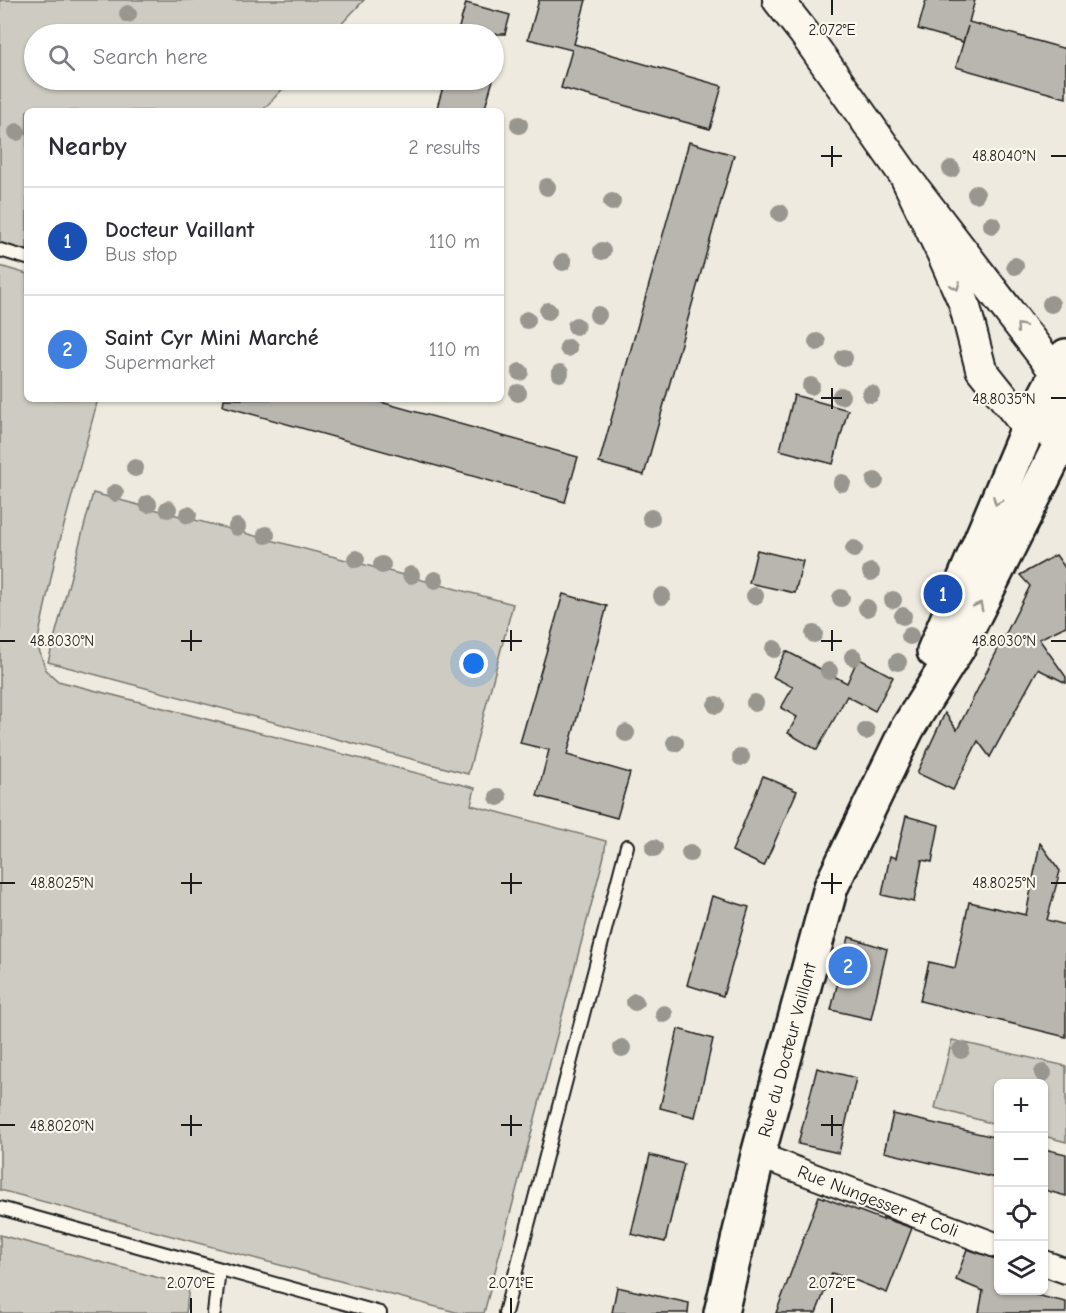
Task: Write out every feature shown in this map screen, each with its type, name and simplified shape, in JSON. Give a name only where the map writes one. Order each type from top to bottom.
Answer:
[{"type":"main road","name":"Rue du Docteur Vaillant","points":[[907,729],[928,663],[1028,428],[1061,364]]},
{"type":"main road","name":"Rue du Docteur Vaillant","points":[[721,1313],[758,1155],[831,887],[907,729],[959,646],[1066,433]]},
{"type":"street","points":[[778,0],[804,33],[904,176],[1061,364],[1066,433],[1028,428],[981,369],[964,303],[904,176]]},
{"type":"street","name":"Rue Nungesser et Coli","points":[[758,1155],[994,1244]]},
{"type":"street","points":[[1048,1264],[1066,1271]]},
{"type":"lane","points":[[0,250],[24,257]]},
{"type":"lane","points":[[505,1313],[627,846]]},
{"type":"lane","points":[[0,1208],[380,1313]]},
{"type":"lane","points":[[214,1313],[219,1269]]},
{"type":"shaded area","points":[[0,0],[364,0],[341,24],[24,24],[24,90],[282,90],[265,108],[24,108],[24,250],[0,244]]},
{"type":"shaded area","points":[[0,266],[24,273],[24,402],[97,402],[55,559],[37,644],[46,670],[58,681],[475,788],[471,805],[606,841],[604,856],[484,1313],[459,1313],[0,1190]]},
{"type":"shaded area","points":[[93,493],[513,604],[468,774],[48,662]]},
{"type":"shaded area","points":[[952,1040],[1066,1066],[1066,1142],[1048,1137],[1048,1079],[994,1079],[994,1124],[935,1108]]},
{"type":"shaded area","points":[[0,1235],[189,1286],[186,1313],[0,1313]]},
{"type":"building","points":[[539,0],[586,0],[574,44],[722,86],[710,129],[561,88],[572,50],[528,39]]},
{"type":"building","points":[[926,0],[975,0],[969,22],[1066,49],[1066,98],[956,67],[968,26],[963,42],[918,29]]},
{"type":"building","points":[[466,3],[510,15],[505,34],[504,24],[460,24]]},
{"type":"building","points":[[442,90],[490,90],[485,108],[437,108]]},
{"type":"building","points":[[689,142],[734,155],[644,475],[599,463]]},
{"type":"building","points":[[794,395],[848,410],[833,464],[780,450]]},
{"type":"building","points":[[224,402],[381,402],[578,457],[565,502],[223,406]]},
{"type":"building","points":[[757,550],[803,561],[795,593],[749,583]]},
{"type":"building","points":[[1056,555],[1066,569],[1066,626],[1039,639],[1066,677],[1066,683],[1038,669],[990,757],[978,741],[953,790],[917,773],[945,713],[957,730],[1030,586],[1020,575]]},
{"type":"building","points":[[563,594],[607,606],[567,755],[630,773],[617,818],[537,796],[549,750],[520,743]]},
{"type":"building","points":[[786,651],[847,683],[858,658],[893,677],[875,711],[847,696],[817,750],[788,733],[797,717],[781,708],[793,687],[773,677]]},
{"type":"building","points":[[763,776],[797,791],[764,866],[732,851]]},
{"type":"building","points":[[906,816],[939,825],[932,862],[922,860],[914,902],[882,895],[890,856],[896,858]]},
{"type":"building","points":[[1040,843],[1060,871],[1047,920],[1066,925],[1066,1037],[920,1001],[929,962],[955,968],[969,902],[1026,915]]},
{"type":"building","points":[[712,896],[749,907],[723,996],[687,985]]},
{"type":"building","points":[[849,937],[887,949],[871,1019],[831,1010]]},
{"type":"building","points":[[678,1029],[713,1039],[695,1117],[660,1108]]},
{"type":"building","points":[[817,1068],[856,1078],[839,1153],[798,1144]]},
{"type":"building","points":[[893,1114],[994,1137],[994,1178],[884,1152]]},
{"type":"building","points":[[1048,1150],[1066,1154],[1066,1196],[1048,1191]]},
{"type":"building","points":[[650,1155],[684,1164],[665,1242],[631,1234]]},
{"type":"building","points":[[819,1196],[883,1220],[883,1218],[912,1228],[887,1293],[832,1273],[816,1313],[776,1313]]},
{"type":"building","points":[[967,1249],[994,1258],[994,1295],[1036,1295],[1066,1302],[1066,1313],[979,1313],[983,1291],[956,1280]]},
{"type":"building","points":[[617,1287],[689,1303],[688,1313],[612,1313]]},
{"type":"place","name":"Docteur Vaillant","points":[[943,594]]},
{"type":"place","name":"Saint Cyr Mini Marché","points":[[848,966]]}]
